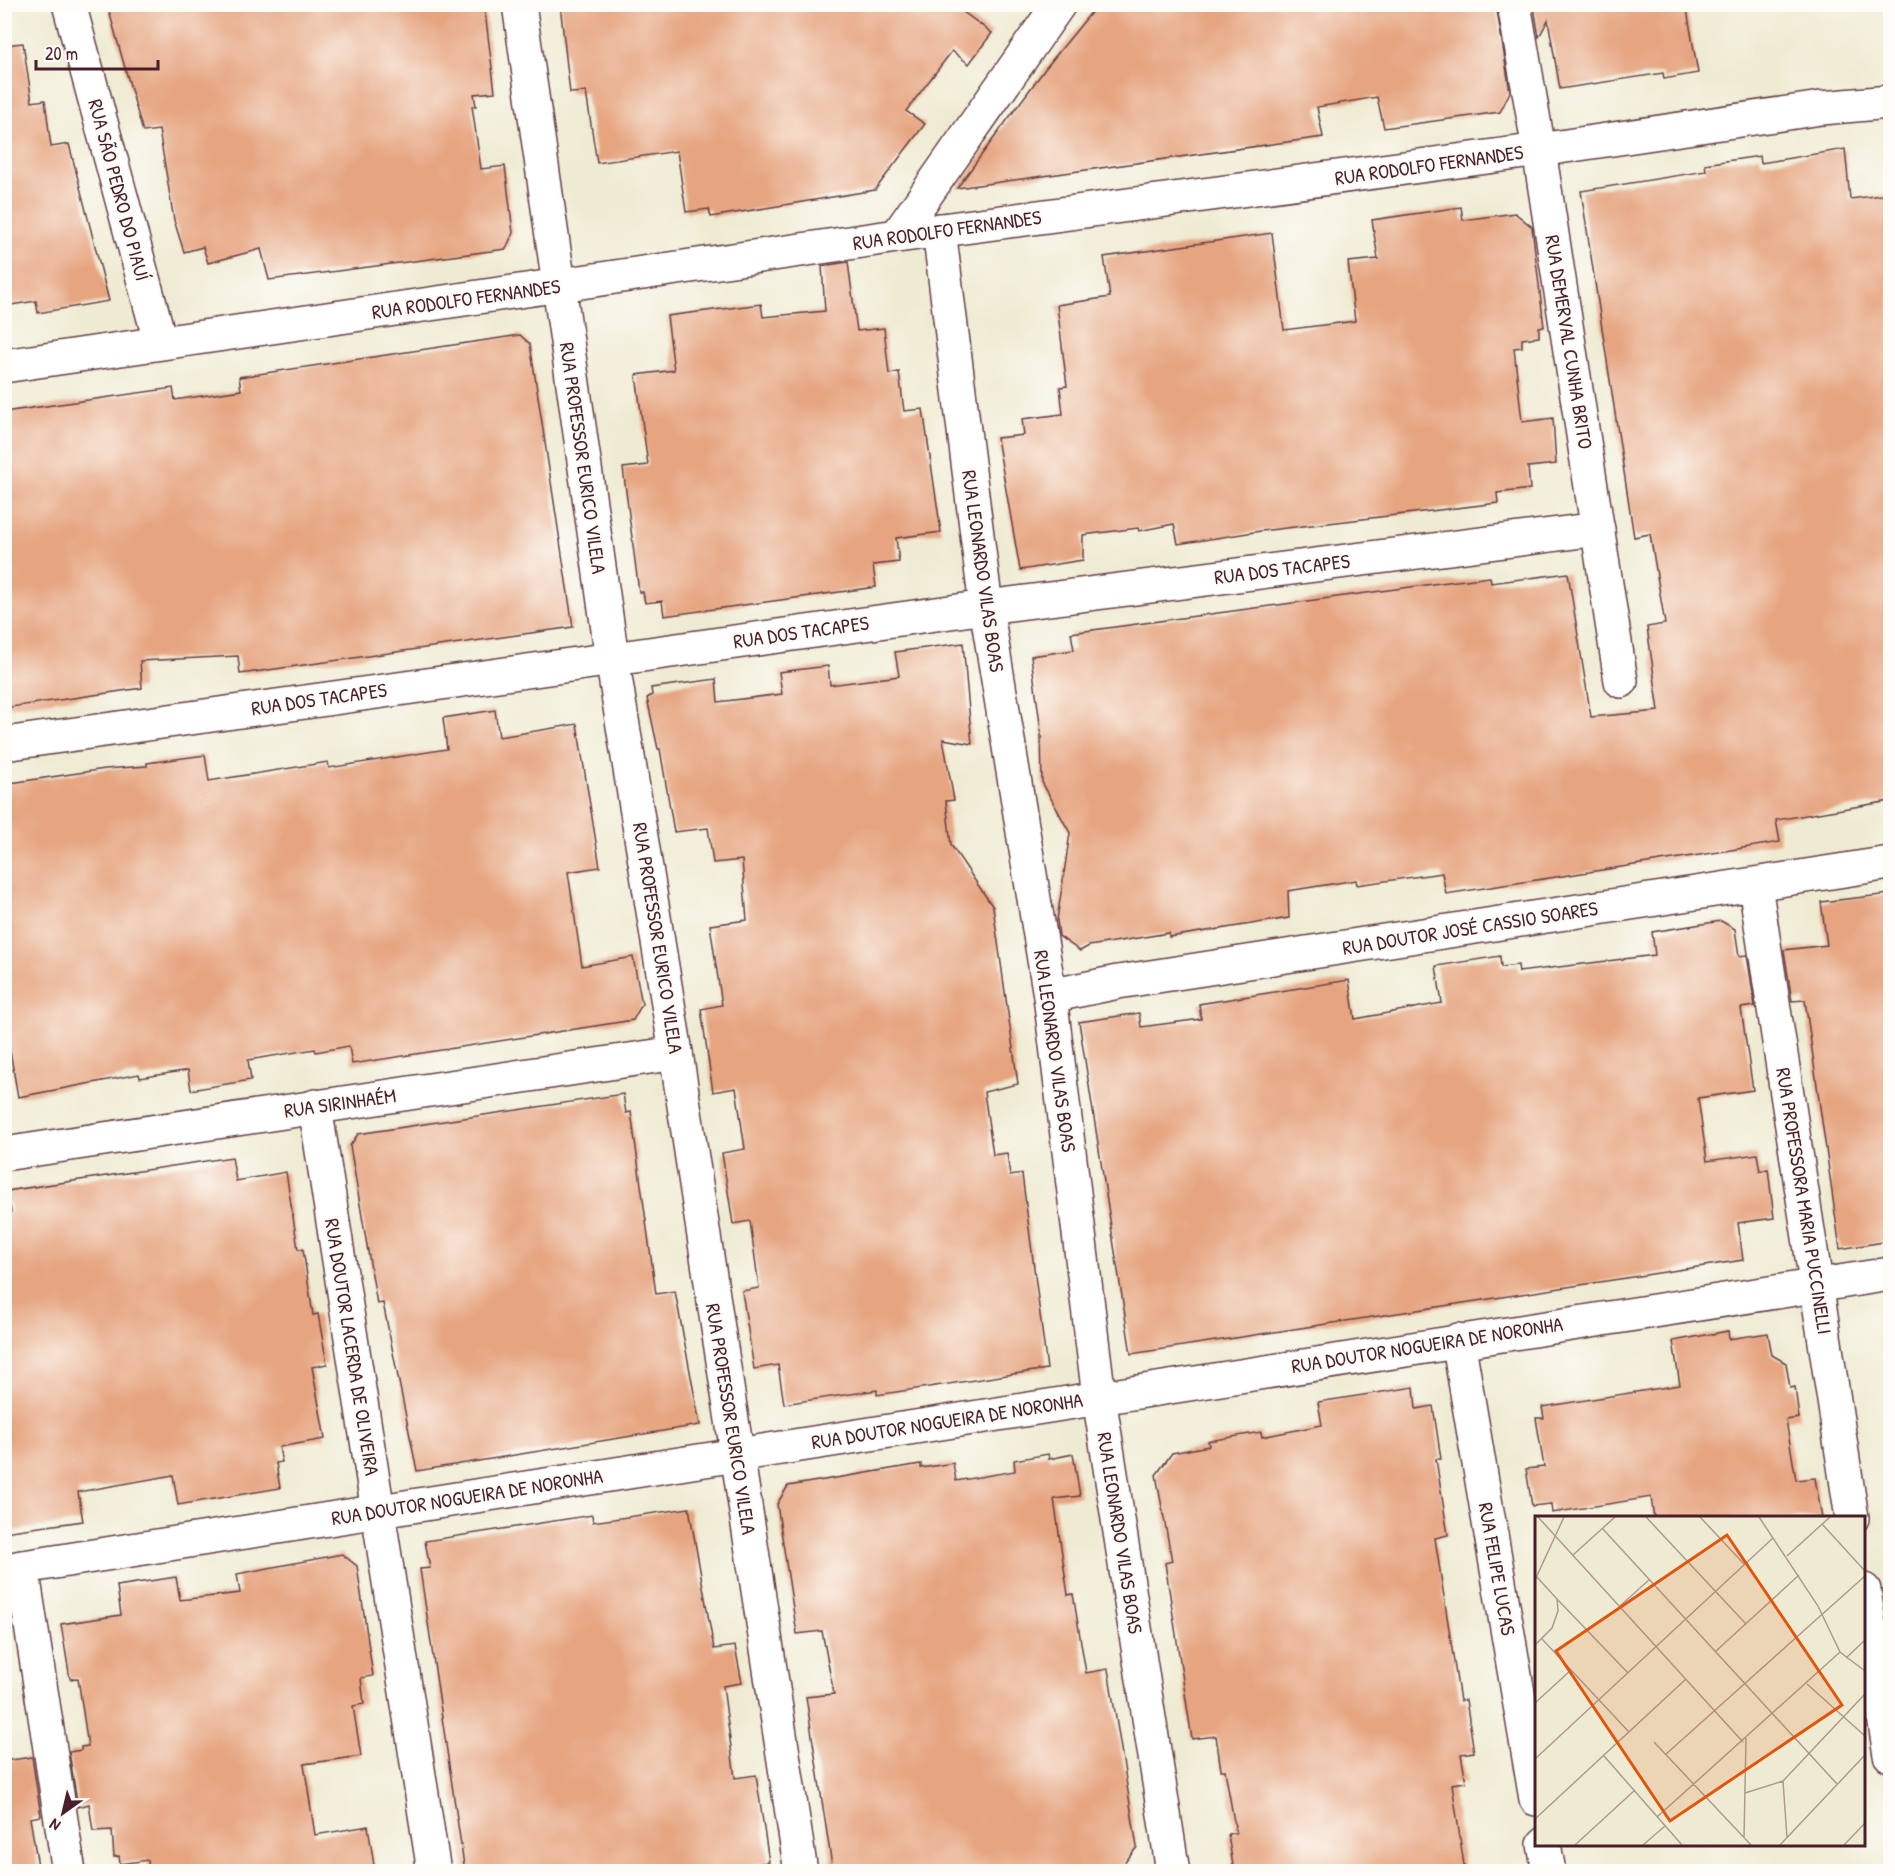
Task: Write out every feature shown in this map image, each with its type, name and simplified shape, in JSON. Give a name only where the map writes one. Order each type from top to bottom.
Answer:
[{"type":"street","name":"RUA SÃO PEDRO DO PIAUÍ","points":[[69,4],[160,341]]},
{"type":"street","name":"RUA PROFESSOR EURICO VILELA","points":[[519,4],[557,287],[612,658],[676,1053],[801,1872]]},
{"type":"street","points":[[897,236],[1059,4]]},
{"type":"street","name":"RUA DEMERVAL CUNHA BRITO","points":[[1514,4],[1539,150],[1621,681]]},
{"type":"street","name":"RUA RODOLFO FERNANDES","points":[[4,366],[160,341],[557,287],[939,230],[1539,150],[1821,108],[1890,102]]},
{"type":"street","name":"RUA LEONARDO VILAS BOAS","points":[[939,230],[986,606],[1050,996],[1099,1397],[1173,1872]]},
{"type":"street","name":"RUA DOS TACAPES","points":[[4,744],[986,606],[1598,529]]},
{"type":"street","name":"RUA DOUTOR JOSÉ CASSIO SOARES","points":[[1050,996],[1118,982],[1755,885],[1890,862]]},
{"type":"street","name":"RUA PROFESSORA MARIA PUCCINELLI","points":[[1755,885],[1852,1516]]},
{"type":"street","name":"RUA SIRINHAÉM","points":[[4,1154],[676,1053]]},
{"type":"street","name":"RUA DOUTOR LACERDA DE OLIVEIRA","points":[[315,1106],[434,1872]]},
{"type":"street","name":"RUA DOUTOR NOGUEIRA DE NORONHA","points":[[13,1569],[1458,1340],[1890,1274]]},
{"type":"street","name":"RUA FELIPE LUCAS","points":[[1458,1340],[1535,1793]]},
{"type":"street","points":[[13,1569],[69,1872]]},
{"type":"street","points":[[1865,1597],[1882,1655],[1890,1755]]},
{"type":"street","points":[[1544,1846],[1549,1872]]},
{"type":"building","points":[[107,4],[484,4],[495,92],[474,94],[476,106],[472,106],[481,169],[505,166],[513,233],[506,249],[269,280],[261,249],[208,263],[203,247],[184,252],[174,220],[159,130],[143,132]]},
{"type":"building","points":[[560,4],[952,4],[992,33],[969,64],[952,51],[906,111],[925,124],[875,190],[711,217],[709,209],[686,212],[677,151],[597,163],[586,92],[570,93]]},
{"type":"building","points":[[1098,4],[1496,4],[1510,92],[1500,112],[1384,128],[1377,97],[1317,107],[1323,137],[957,188],[1045,69]]},
{"type":"building","points":[[1545,4],[1686,4],[1698,73],[1664,79],[1663,73],[1560,89],[1548,20],[1539,37],[1534,7]]},
{"type":"building","points":[[23,43],[32,102],[45,100],[51,147],[69,144],[109,301],[38,313],[36,301],[4,306],[4,45]]},
{"type":"building","points":[[1845,149],[1850,199],[1890,194],[1890,801],[1776,820],[1780,842],[1719,852],[1446,894],[1442,873],[1357,885],[1356,880],[1288,891],[1289,918],[1169,937],[1169,933],[1089,946],[1080,951],[1059,936],[1057,920],[1070,833],[1042,782],[1041,731],[1031,656],[1074,650],[1071,633],[1440,583],[1490,577],[1491,583],[1568,573],[1591,717],[1659,711],[1647,627],[1665,624],[1650,534],[1634,537],[1581,191],[1706,171],[1705,164],[1760,156],[1761,163]]},
{"type":"building","points":[[1461,207],[1463,220],[1515,213],[1532,227],[1544,327],[1539,327],[1539,337],[1522,339],[1522,347],[1514,348],[1522,422],[1553,418],[1556,464],[1528,467],[1530,489],[1497,493],[1498,503],[1261,531],[1178,544],[1174,524],[1139,531],[1138,528],[1083,535],[1083,560],[1020,570],[997,438],[1024,435],[1022,419],[1063,414],[1060,387],[1067,386],[1057,305],[1110,297],[1104,257],[1272,233],[1284,330],[1355,321],[1348,262],[1378,259],[1372,220]]},
{"type":"building","points":[[848,262],[857,331],[884,328],[889,374],[899,372],[904,411],[923,409],[941,532],[896,538],[899,562],[873,565],[876,587],[664,616],[662,601],[645,603],[643,592],[639,592],[623,468],[648,465],[636,375],[674,370],[667,316],[761,304],[763,317],[825,311],[822,266]]},
{"type":"building","points":[[520,335],[530,344],[573,627],[240,674],[238,656],[140,661],[142,688],[4,708],[4,412],[173,388],[175,400],[241,390],[239,377]]},
{"type":"building","points":[[963,643],[972,744],[943,739],[954,800],[946,801],[951,845],[993,907],[1018,1084],[984,1092],[993,1155],[1007,1153],[1010,1176],[1022,1174],[1047,1369],[877,1395],[877,1390],[784,1404],[778,1365],[754,1369],[742,1291],[759,1288],[750,1221],[733,1224],[722,1153],[745,1149],[736,1088],[713,1092],[701,1009],[722,1005],[710,925],[747,920],[742,860],[713,863],[708,828],[674,832],[660,749],[658,749],[647,698],[652,695],[651,688],[716,679],[718,702],[782,694],[779,672],[828,666],[830,685],[899,676],[895,652]]},
{"type":"building","points":[[495,710],[499,737],[577,724],[600,867],[568,872],[582,966],[633,957],[642,1004],[633,1020],[352,1064],[349,1046],[316,1052],[315,1049],[248,1060],[251,1080],[191,1090],[188,1070],[140,1078],[139,1074],[18,1097],[9,1045],[4,1046],[4,784],[105,769],[147,766],[147,763],[205,755],[209,781],[328,762],[329,768],[447,749],[443,718]]},
{"type":"building","points":[[1890,894],[1890,1241],[1840,1249],[1805,1000],[1792,1001],[1784,950],[1827,945],[1821,902]]},
{"type":"building","points":[[1721,921],[1735,929],[1739,956],[1747,955],[1755,1006],[1741,1008],[1753,1090],[1698,1098],[1707,1161],[1757,1154],[1760,1171],[1768,1169],[1774,1218],[1738,1223],[1743,1260],[1131,1354],[1079,1022],[1139,1013],[1141,1027],[1201,1019],[1199,1004],[1349,980],[1355,1019],[1442,1003],[1436,966],[1500,956],[1501,967],[1518,965],[1519,972],[1655,955],[1652,932]]},
{"type":"building","points":[[623,1094],[626,1113],[631,1112],[656,1294],[675,1291],[700,1425],[417,1471],[383,1303],[377,1304],[350,1146],[358,1134]]},
{"type":"building","points":[[232,1157],[236,1181],[286,1172],[298,1249],[303,1249],[313,1315],[318,1314],[327,1364],[312,1367],[325,1439],[279,1447],[282,1462],[276,1463],[280,1488],[178,1505],[173,1475],[78,1492],[83,1521],[4,1532],[4,1214],[11,1212],[7,1191]]},
{"type":"building","points":[[1728,1331],[1729,1339],[1768,1333],[1772,1355],[1786,1363],[1790,1388],[1795,1387],[1799,1418],[1786,1420],[1796,1480],[1815,1478],[1822,1516],[1654,1516],[1651,1497],[1552,1513],[1551,1504],[1532,1506],[1526,1469],[1544,1467],[1536,1418],[1544,1418],[1542,1407],[1680,1385],[1673,1341]]},
{"type":"building","points":[[1414,1387],[1416,1409],[1433,1406],[1441,1459],[1436,1459],[1448,1535],[1435,1538],[1460,1701],[1466,1700],[1474,1752],[1461,1754],[1466,1782],[1452,1784],[1465,1872],[1234,1872],[1228,1834],[1236,1833],[1225,1770],[1221,1770],[1216,1736],[1192,1739],[1165,1563],[1172,1561],[1156,1475],[1172,1453],[1209,1446],[1208,1441],[1261,1432],[1262,1437],[1322,1425],[1318,1402]]},
{"type":"building","points":[[1048,1454],[1049,1459],[1073,1454],[1080,1496],[1054,1499],[1068,1595],[1073,1594],[1086,1673],[1108,1669],[1137,1847],[1123,1865],[1078,1872],[833,1872],[806,1697],[834,1694],[822,1631],[797,1634],[777,1504],[788,1486],[921,1464],[921,1468],[953,1463],[956,1481],[1015,1471],[1014,1460]]},
{"type":"building","points":[[689,1508],[714,1649],[735,1646],[742,1683],[723,1686],[735,1778],[756,1775],[769,1862],[749,1865],[750,1872],[465,1872],[420,1569],[430,1568],[425,1541],[592,1515],[593,1522]]},
{"type":"building","points":[[342,1554],[357,1566],[373,1676],[361,1678],[364,1704],[353,1706],[361,1756],[304,1764],[315,1835],[368,1826],[375,1872],[149,1872],[148,1860],[120,1864],[119,1856],[114,1857],[112,1830],[93,1831],[89,1804],[78,1807],[69,1752],[88,1746],[78,1678],[70,1679],[61,1624],[121,1615],[117,1586],[176,1577],[180,1600],[240,1593],[237,1574]]},
{"type":"building","points":[[32,1757],[41,1816],[30,1818],[39,1872],[4,1872],[4,1761]]}]
